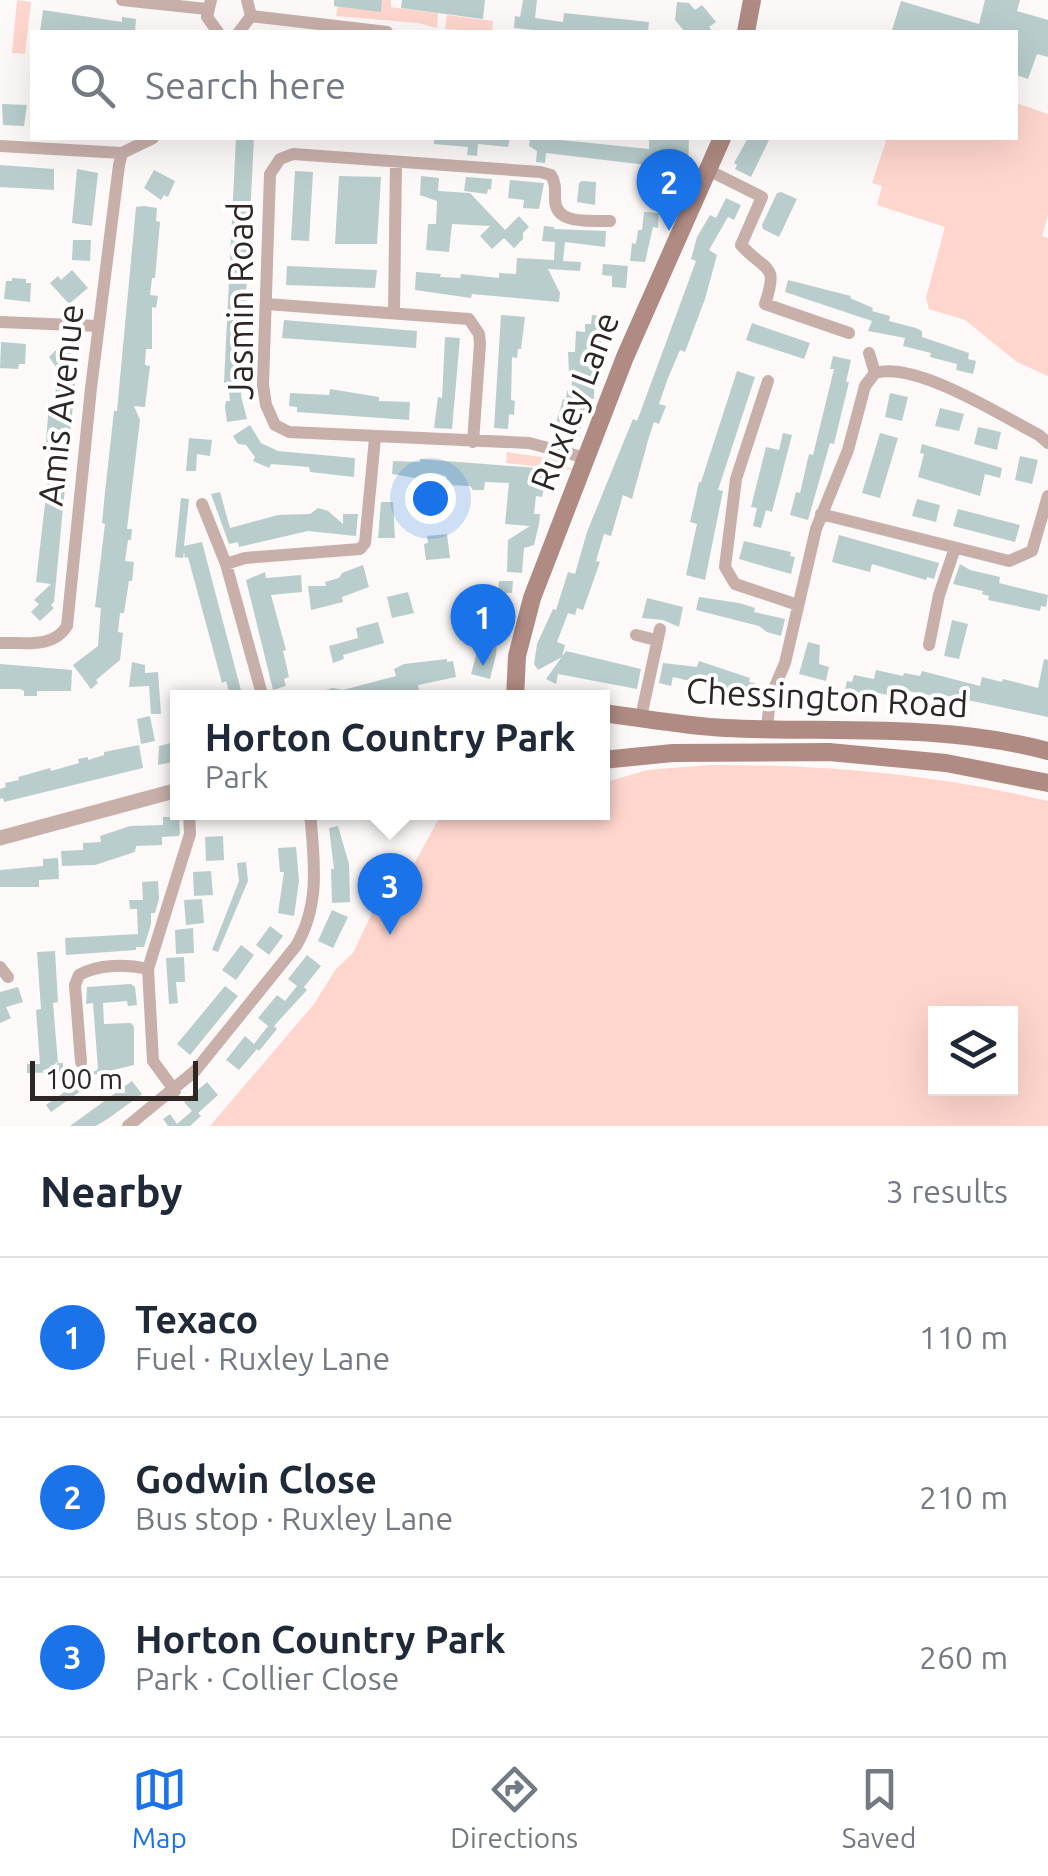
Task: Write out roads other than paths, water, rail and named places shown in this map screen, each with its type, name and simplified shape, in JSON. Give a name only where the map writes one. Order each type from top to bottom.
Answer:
[{"type":"main road","points":[[746,30],[752,0]]},
{"type":"main road","name":"Ruxley Lane","points":[[515,690],[524,623],[665,261],[721,140]]},
{"type":"main road","name":"Chessington Road","points":[[610,714],[724,728],[936,732],[1048,750]]},
{"type":"main road","name":"Chessington Road","points":[[610,759],[673,753],[829,752],[946,763],[1048,783]]},
{"type":"street","points":[[122,0],[209,5],[210,24],[216,30]]},
{"type":"street","points":[[247,0],[251,16]]},
{"type":"street","points":[[240,30],[251,16]]},
{"type":"street","points":[[251,16],[370,30]]},
{"type":"street","points":[[0,146],[122,153],[150,140]]},
{"type":"street","name":"Amis Avenue","points":[[0,643],[48,642],[60,636],[66,626],[122,153]]},
{"type":"street","name":"Jasmin Road","points":[[586,458],[529,443],[375,438],[289,432],[275,426],[263,386],[270,174],[279,160],[293,154],[540,172],[550,175],[554,182],[554,205],[567,219],[610,221]]},
{"type":"street","points":[[394,311],[396,162]]},
{"type":"street","points":[[708,170],[762,196],[741,245],[772,273],[764,304],[849,332]]},
{"type":"street","points":[[266,304],[462,317],[474,323],[480,344],[472,442]]},
{"type":"street","points":[[0,322],[99,326]]},
{"type":"street","points":[[869,353],[875,373]]},
{"type":"street","points":[[767,728],[770,698],[784,664],[821,514],[848,450],[865,386],[875,373],[897,370],[928,380],[1039,435],[1048,444]]},
{"type":"street","points":[[768,380],[736,479],[724,567],[736,584],[798,605]]},
{"type":"street","points":[[226,564],[245,558],[360,549],[365,543],[375,438]]},
{"type":"street","points":[[821,514],[1009,562],[1026,556],[1035,543],[1048,496]]},
{"type":"street","points":[[202,504],[226,564],[261,690]]},
{"type":"street","points":[[929,646],[955,548]]},
{"type":"street","points":[[636,636],[658,634],[641,717]]},
{"type":"street","points":[[0,838],[170,792]]},
{"type":"street","points":[[175,1091],[153,1061],[148,969],[190,834],[189,820]]},
{"type":"street","points":[[128,1126],[175,1091],[208,1057],[308,926],[314,890],[310,820]]},
{"type":"street","points":[[80,1062],[75,985],[79,974],[94,968],[148,969]]},
{"type":"place","name":"Godwin Close","points":[[669,231]]},
{"type":"place","name":"Texaco","points":[[483,666]]},
{"type":"place","name":"Horton Country Park","points":[[390,935]]}]
